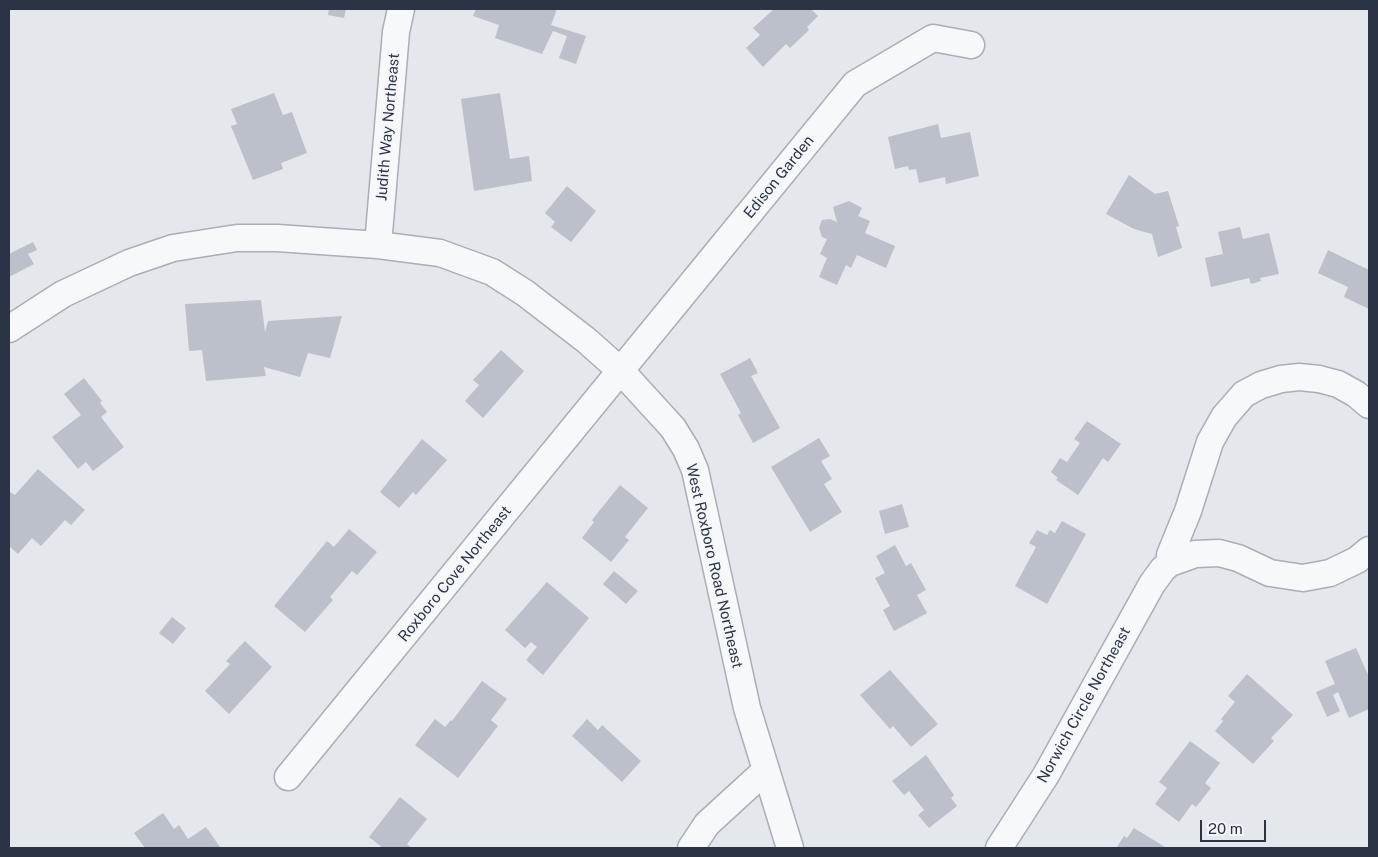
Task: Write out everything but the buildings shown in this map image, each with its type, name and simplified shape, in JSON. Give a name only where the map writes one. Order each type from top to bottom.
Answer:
[{"type":"street","name":"Judith Way Northeast","points":[[378,245],[396,32],[401,9]]},
{"type":"street","name":"Edison Garden","points":[[622,372],[855,84],[933,38],[971,45]]},
{"type":"street","name":"West Roxboro Road Northeast","points":[[9,329],[63,294],[129,263],[173,248],[237,238],[277,238],[378,245],[440,253],[492,272],[532,299],[622,372],[673,428],[695,470],[747,708],[790,848]]},
{"type":"street","name":"Roxboro Cove Northeast","points":[[288,778],[622,372]]},
{"type":"street","points":[[1369,405],[1356,394],[1338,384],[1319,379],[1298,377],[1268,383],[1244,394],[1224,417],[1210,442],[1188,511],[1170,555],[1170,563],[1195,554],[1219,553],[1238,558],[1270,573],[1303,578],[1330,573],[1357,560],[1369,550]]},
{"type":"street","name":"Norwich Circle Northeast","points":[[999,848],[1046,774],[1152,584],[1163,568],[1170,563]]},
{"type":"street","points":[[691,848],[707,824],[765,771]]}]
